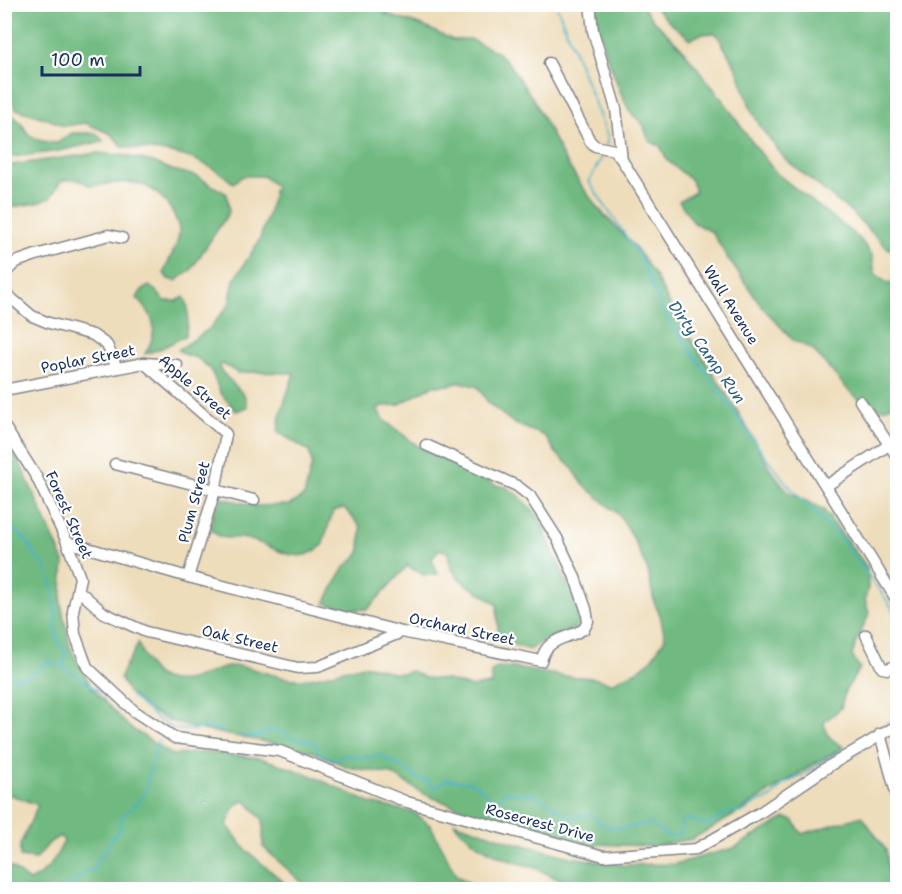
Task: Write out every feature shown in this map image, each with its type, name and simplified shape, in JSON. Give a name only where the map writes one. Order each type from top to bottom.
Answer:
[{"type":"street","name":"Wall Avenue","points":[[590,4],[593,31],[616,109],[622,160],[897,602]]},
{"type":"street","points":[[549,63],[590,141],[595,146],[614,150],[622,160]]},
{"type":"street","points":[[4,274],[16,262],[36,255],[109,235],[122,238]]},
{"type":"street","points":[[4,292],[32,316],[93,335],[107,345],[117,368]]},
{"type":"street","name":"Poplar Street","points":[[4,390],[144,363],[177,366]]},
{"type":"street","name":"Apple Street","points":[[144,363],[226,434]]},
{"type":"street","points":[[860,401],[893,441],[897,458]]},
{"type":"street","name":"Forest Street","points":[[4,426],[37,478],[67,542],[80,578],[73,611],[75,634],[87,667],[134,711],[175,738],[231,744]]},
{"type":"street","name":"Plum Street","points":[[188,577],[214,490],[226,434]]},
{"type":"street","points":[[826,486],[893,441]]},
{"type":"street","name":"Orchard Street","points":[[67,542],[188,577],[402,632],[541,661],[544,651],[552,642],[576,634],[584,629],[588,621],[574,575],[557,538],[530,496],[517,486],[426,445]]},
{"type":"street","points":[[115,464],[254,500]]},
{"type":"street","name":"Oak Street","points":[[78,590],[104,613],[146,632],[298,668],[318,667],[402,632]]},
{"type":"street","points":[[866,636],[882,668],[887,669],[897,665]]},
{"type":"street","name":"Rosecrest Drive","points":[[231,744],[280,751],[407,802],[604,856],[696,849],[761,812],[829,766],[897,725]]},
{"type":"street","points":[[880,734],[897,800]]},
{"type":"green space","points":[[4,5],[426,5],[385,14],[423,26],[453,40],[470,39],[497,52],[509,64],[535,102],[564,159],[579,182],[597,207],[636,248],[655,276],[675,314],[738,412],[771,470],[788,492],[823,509],[867,567],[868,587],[865,599],[869,614],[852,656],[860,668],[845,691],[841,708],[824,722],[830,738],[844,747],[692,839],[653,846],[591,844],[534,825],[472,813],[424,794],[392,774],[348,767],[311,751],[193,728],[168,720],[148,710],[128,692],[120,678],[138,643],[155,673],[159,677],[174,681],[193,679],[236,666],[280,677],[305,679],[367,666],[393,673],[412,671],[425,678],[447,680],[470,687],[491,684],[492,671],[498,667],[594,678],[611,683],[637,671],[651,660],[665,638],[660,615],[654,602],[648,571],[620,516],[583,484],[573,469],[556,453],[545,436],[515,424],[489,404],[478,387],[461,382],[432,386],[398,405],[383,406],[377,409],[385,421],[418,446],[495,485],[506,487],[518,495],[540,518],[577,605],[579,619],[573,629],[549,638],[530,650],[502,641],[498,630],[497,605],[459,579],[450,563],[448,552],[439,549],[432,559],[438,574],[424,575],[407,566],[368,609],[348,610],[325,603],[343,569],[360,553],[361,527],[344,508],[333,511],[322,546],[305,555],[290,555],[249,539],[224,538],[217,535],[210,528],[214,509],[222,498],[256,506],[290,505],[304,496],[312,464],[309,451],[278,432],[280,416],[294,373],[238,373],[221,363],[220,370],[245,396],[247,407],[236,411],[220,392],[211,370],[197,358],[178,350],[209,329],[229,305],[234,280],[259,241],[275,186],[263,176],[243,176],[233,183],[194,159],[167,152],[123,147],[111,134],[85,123],[64,126],[16,109],[5,92]]},
{"type":"green space","points":[[593,5],[642,5],[651,18],[680,46],[776,173],[860,239],[872,255],[875,273],[887,283],[897,285],[897,402],[884,409],[867,405],[849,391],[812,349],[794,341],[763,308],[712,232],[694,223],[679,201],[695,192],[691,180],[667,160],[660,146],[649,141],[643,124],[630,112],[596,26]]},
{"type":"green space","points":[[653,5],[897,5],[897,253],[886,247],[852,213],[785,159],[761,128],[751,109],[737,69],[716,33],[701,34],[691,39],[669,22]]},
{"type":"green space","points":[[10,113],[22,124],[28,134],[41,141],[57,143],[72,133],[96,133],[103,141],[59,151],[5,158],[5,114]]},
{"type":"green space","points":[[98,153],[122,155],[153,162],[196,176],[227,194],[229,212],[191,270],[176,281],[168,279],[164,273],[178,240],[178,226],[169,206],[159,194],[141,184],[122,182],[90,186],[76,180],[61,181],[50,198],[37,203],[5,208],[5,200],[8,199],[5,166]]},
{"type":"green space","points":[[149,286],[165,301],[177,301],[184,297],[188,306],[188,316],[185,336],[145,354],[154,331],[153,324],[148,311],[137,298],[141,291]]},
{"type":"green space","points":[[4,439],[21,465],[64,562],[61,603],[70,647],[92,688],[129,727],[172,755],[206,752],[261,758],[310,775],[370,803],[415,813],[431,826],[456,875],[479,889],[309,889],[263,847],[263,820],[245,800],[235,806],[227,825],[246,850],[292,889],[5,889],[5,874],[11,867],[29,881],[47,869],[64,841],[60,836],[50,842],[36,859],[20,857],[20,845],[38,805],[5,793]]},
{"type":"green space","points":[[862,816],[886,850],[891,889],[577,889],[536,868],[502,858],[478,845],[454,822],[512,842],[571,857],[621,865],[675,864],[734,848],[785,818],[793,820],[802,834]]},
{"type":"waterway","name":"Dirty Camp Run","points":[[556,4],[608,138],[606,145]]},
{"type":"waterway","name":"Dirty Camp Run","points":[[604,153],[589,182],[640,257],[662,310],[760,449],[788,485],[841,539],[887,600],[898,619]]},
{"type":"waterway","points":[[4,486],[8,512],[7,523],[26,540],[37,559],[44,563],[53,587],[55,628],[60,645],[65,649],[64,668]]},
{"type":"waterway","points":[[4,675],[22,678],[37,671],[48,660],[108,695]]},
{"type":"waterway","points":[[131,696],[156,718],[173,729],[194,730],[206,727],[223,731]]},
{"type":"waterway","points":[[863,737],[898,717]]},
{"type":"waterway","points":[[239,735],[254,737],[279,730],[292,738],[315,743],[319,753],[334,759],[348,755],[360,758],[382,755],[384,759],[400,766],[417,778],[427,780],[433,787],[439,786],[447,779],[469,782],[496,801],[506,791],[517,794],[534,794],[572,818],[590,814],[603,825],[618,828],[651,824],[670,836],[678,835],[682,831],[681,823],[686,818],[707,825],[729,812],[741,813],[771,798],[783,784],[801,776],[841,750]]},
{"type":"waterway","points":[[67,890],[86,870],[94,870],[97,859],[103,855],[112,838],[120,830],[124,815],[143,796],[159,740]]}]
